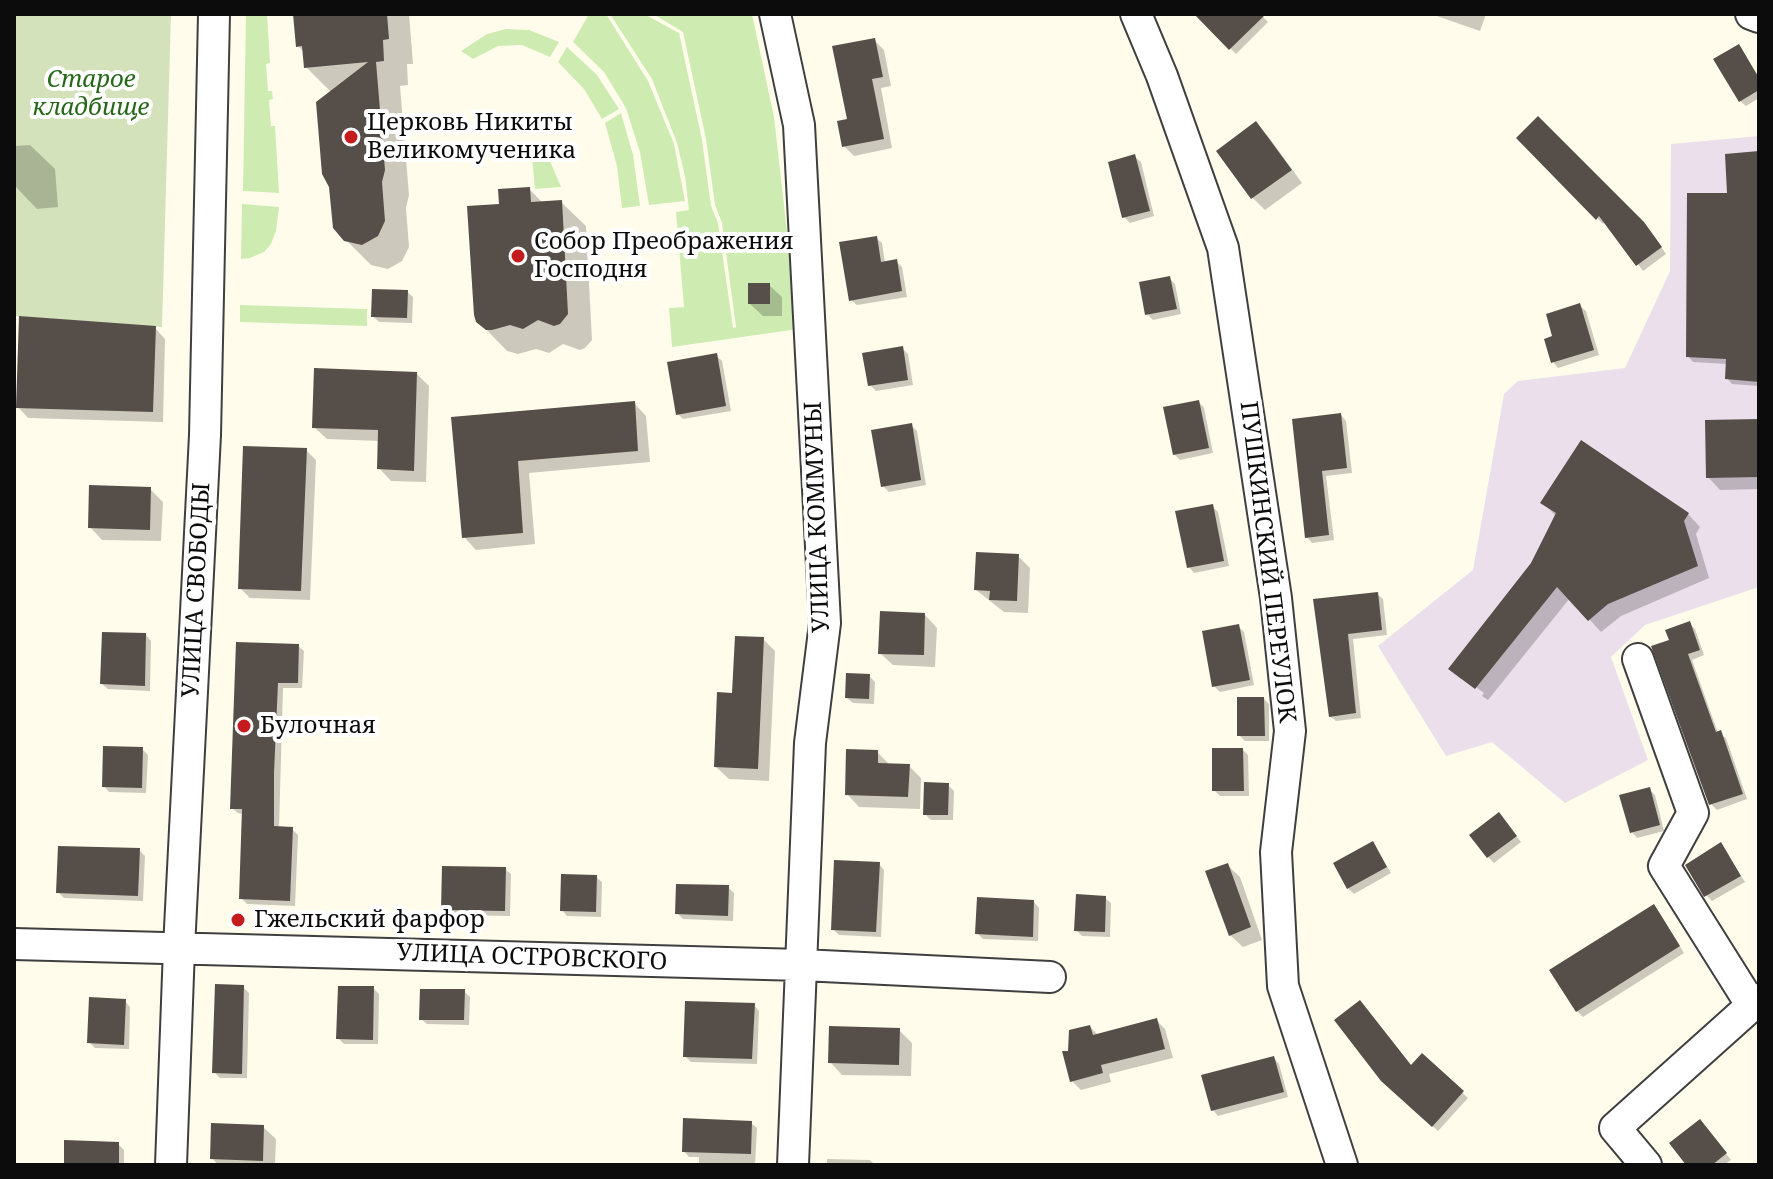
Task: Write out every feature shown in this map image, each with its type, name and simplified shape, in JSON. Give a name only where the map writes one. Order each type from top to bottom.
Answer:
[{"type":"street","name":"УЛИЦА СВОБОДЫ","points":[[171,1165],[205,435],[214,14]]},
{"type":"street","name":"УЛИЦА КОММУНЫ","points":[[775,14],[799,125],[825,623],[810,743],[793,1165]]},
{"type":"street","name":"ПУШКИНСКИЙ ПЕРЕУЛОК","points":[[1136,14],[1162,76],[1223,248],[1276,598],[1290,731],[1276,852],[1283,986],[1342,1165]]},
{"type":"street","points":[[1751,14],[1759,17]]},
{"type":"street","points":[[1638,659],[1693,813],[1664,866],[1755,1003],[1615,1128],[1646,1165]]},
{"type":"street","name":"УЛИЦА ОСТРОВСКОГО","points":[[14,944],[802,965],[1050,977]]},
{"type":"shaded area","points":[[1759,136],[1759,587],[1645,625],[1611,657],[1648,760],[1565,803],[1492,742],[1446,756],[1378,646],[1473,570],[1504,394],[1518,381],[1625,368],[1670,271],[1671,144]]},
{"type":"green space","name":"Старое кладбище","points":[[14,14],[171,14],[162,327],[14,316]]},
{"type":"green space","points":[[246,14],[267,14],[270,63],[266,64],[268,91],[272,91],[273,99],[269,100],[271,126],[275,126],[279,193],[243,191]]},
{"type":"green space","points":[[589,14],[606,14],[648,81],[674,144],[685,201],[649,205],[640,152],[626,108],[604,72],[573,42]]},
{"type":"green space","points":[[610,14],[644,14],[679,33],[702,140],[711,206],[718,223],[733,328],[736,327],[722,223],[715,205],[706,139],[683,32],[653,14],[752,14],[774,117],[798,329],[672,347],[669,308],[684,307],[676,212],[689,210],[685,176],[677,143],[652,79]]},
{"type":"green space","points":[[506,29],[529,30],[559,42],[550,57],[522,45],[498,46],[473,59],[461,51],[487,34]]},
{"type":"green space","points":[[567,47],[597,75],[619,109],[602,119],[584,89],[558,62]]},
{"type":"green space","points":[[621,113],[633,155],[640,206],[622,208],[617,166],[605,123]]},
{"type":"green space","points":[[531,147],[550,161],[561,187],[535,189]]},
{"type":"green space","points":[[242,204],[279,207],[271,244],[264,252],[241,259]]},
{"type":"green space","points":[[240,305],[367,309],[367,326],[240,322]]},
{"type":"building","name":"Церковь Никиты Великомученика","points":[[293,14],[387,14],[389,39],[383,40],[384,61],[376,62],[385,170],[382,182],[385,221],[378,236],[362,245],[344,241],[333,228],[329,187],[322,174],[316,102],[368,62],[304,68],[302,46],[296,47]]},
{"type":"building","points":[[1194,14],[1266,14],[1229,50]]},
{"type":"building","points":[[875,38],[883,77],[872,79],[884,139],[842,147],[837,121],[847,119],[832,46]]},
{"type":"building","points":[[1739,44],[1759,78],[1759,90],[1739,102],[1713,59]]},
{"type":"building","points":[[1538,116],[1644,222],[1662,247],[1636,266],[1599,216],[1596,220],[1516,138]]},
{"type":"building","points":[[1256,121],[1292,170],[1251,199],[1216,151]]},
{"type":"building","points":[[1759,151],[1759,382],[1725,379],[1726,359],[1686,357],[1687,193],[1727,193],[1725,154]]},
{"type":"building","points":[[1135,154],[1150,211],[1122,218],[1108,162]]},
{"type":"building","name":"Собор Преображения Господня","points":[[530,187],[531,202],[562,200],[568,314],[554,326],[538,320],[523,329],[510,325],[486,330],[476,322],[474,315],[467,206],[499,204],[498,189]]},
{"type":"building","points":[[877,236],[881,262],[897,259],[902,291],[849,301],[839,242]]},
{"type":"building","points":[[1170,276],[1177,309],[1145,315],[1139,282]]},
{"type":"building","points":[[748,283],[770,283],[770,304],[748,304]]},
{"type":"building","points":[[372,289],[408,290],[407,318],[371,317]]},
{"type":"building","points":[[1580,303],[1594,350],[1551,363],[1544,339],[1552,336],[1546,314]]},
{"type":"building","points":[[19,316],[156,326],[153,412],[16,408]]},
{"type":"building","points":[[903,346],[908,380],[868,386],[862,353]]},
{"type":"building","points":[[717,353],[726,406],[676,415],[667,362]]},
{"type":"building","points":[[314,368],[417,372],[414,471],[377,469],[378,430],[312,428]]},
{"type":"building","points":[[1199,400],[1209,448],[1173,455],[1163,407]]},
{"type":"building","points":[[635,401],[638,451],[518,461],[523,533],[462,538],[451,417]]},
{"type":"building","points":[[1341,413],[1347,468],[1322,471],[1329,535],[1305,538],[1292,419]]},
{"type":"building","points":[[1759,419],[1759,477],[1706,478],[1705,420]]},
{"type":"building","points":[[912,423],[921,480],[881,487],[871,430]]},
{"type":"building","points":[[1581,440],[1689,513],[1684,521],[1698,566],[1608,604],[1588,621],[1557,587],[1475,689],[1448,669],[1531,563],[1556,513],[1540,503]]},
{"type":"building","points":[[243,446],[307,448],[301,591],[238,589]]},
{"type":"building","points":[[89,485],[151,487],[150,530],[88,528]]},
{"type":"building","points":[[1213,504],[1224,561],[1187,568],[1175,511]]},
{"type":"building","points":[[976,552],[1019,554],[1017,601],[989,600],[990,591],[974,590]]},
{"type":"building","points":[[1378,592],[1382,630],[1348,634],[1356,713],[1329,717],[1313,599]]},
{"type":"building","points":[[880,611],[925,613],[924,655],[878,654]]},
{"type":"building","points":[[1690,621],[1700,650],[1688,654],[1716,732],[1721,730],[1743,794],[1709,805],[1651,646],[1669,640],[1665,630]]},
{"type":"building","points":[[1239,624],[1250,680],[1212,687],[1202,631]]},
{"type":"building","points":[[102,632],[146,633],[145,686],[100,684]]},
{"type":"building","points":[[735,636],[764,637],[758,769],[714,767],[717,692],[732,693]]},
{"type":"building","points":[[236,642],[299,644],[298,683],[278,683],[274,773],[274,826],[293,827],[290,901],[239,899],[242,809],[230,809]]},
{"type":"building","points":[[846,673],[870,674],[869,699],[845,698]]},
{"type":"building","points":[[1237,697],[1264,697],[1265,736],[1237,736]]},
{"type":"building","points":[[103,746],[143,747],[142,788],[102,787]]},
{"type":"building","points":[[1212,748],[1243,748],[1244,791],[1212,791]]},
{"type":"building","points":[[846,749],[878,750],[878,763],[910,764],[908,797],[845,795]]},
{"type":"building","points":[[924,782],[949,783],[948,815],[923,815]]},
{"type":"building","points":[[1650,787],[1660,825],[1630,833],[1619,795]]},
{"type":"building","points":[[1499,812],[1517,836],[1487,858],[1469,835]]},
{"type":"building","points":[[1373,841],[1387,867],[1347,889],[1333,863]]},
{"type":"building","points":[[1721,842],[1741,876],[1704,897],[1685,865]]},
{"type":"building","points":[[58,846],[140,848],[138,896],[56,893]]},
{"type":"building","points":[[834,860],[880,862],[876,932],[831,930]]},
{"type":"building","points":[[1228,863],[1251,927],[1229,936],[1205,871]]},
{"type":"building","points":[[442,866],[506,867],[505,911],[441,910]]},
{"type":"building","points":[[561,874],[597,875],[596,912],[560,911]]},
{"type":"building","points":[[676,884],[729,885],[728,916],[675,914]]},
{"type":"building","points":[[1076,894],[1106,896],[1105,932],[1074,931]]},
{"type":"building","points":[[977,897],[1034,900],[1033,937],[975,934]]},
{"type":"building","points":[[1654,904],[1680,946],[1576,1012],[1549,970]]},
{"type":"building","points":[[215,984],[244,985],[242,1074],[212,1073]]},
{"type":"building","points":[[338,986],[374,986],[373,1040],[336,1039]]},
{"type":"building","points":[[420,989],[465,989],[464,1020],[419,1020]]},
{"type":"building","points":[[89,997],[126,999],[124,1045],[87,1043]]},
{"type":"building","points":[[1360,1000],[1411,1065],[1422,1053],[1464,1091],[1432,1127],[1381,1081],[1334,1020]]},
{"type":"building","points":[[685,1001],[755,1003],[752,1059],[683,1057]]},
{"type":"building","points":[[1157,1018],[1165,1049],[1101,1065],[1103,1073],[1070,1082],[1062,1051],[1068,1051],[1069,1030],[1090,1025],[1093,1035]]},
{"type":"building","points":[[829,1026],[900,1028],[899,1065],[828,1063]]},
{"type":"building","points":[[1274,1056],[1284,1092],[1211,1111],[1201,1075]]},
{"type":"building","points":[[683,1118],[752,1121],[751,1154],[682,1152]]},
{"type":"building","points":[[1700,1119],[1727,1153],[1712,1165],[1686,1165],[1669,1143]]},
{"type":"building","points":[[211,1123],[264,1125],[263,1161],[210,1159]]},
{"type":"building","points":[[64,1140],[119,1142],[119,1165],[64,1165]]},
{"type":"place","name":"Церковь Никиты Великомученика","points":[[351,137]]},
{"type":"place","name":"Собор Преображения Господня","points":[[518,256]]},
{"type":"place","name":"Булочная","points":[[244,726]]},
{"type":"place","name":"Гжельский фарфор","points":[[238,920]]}]
